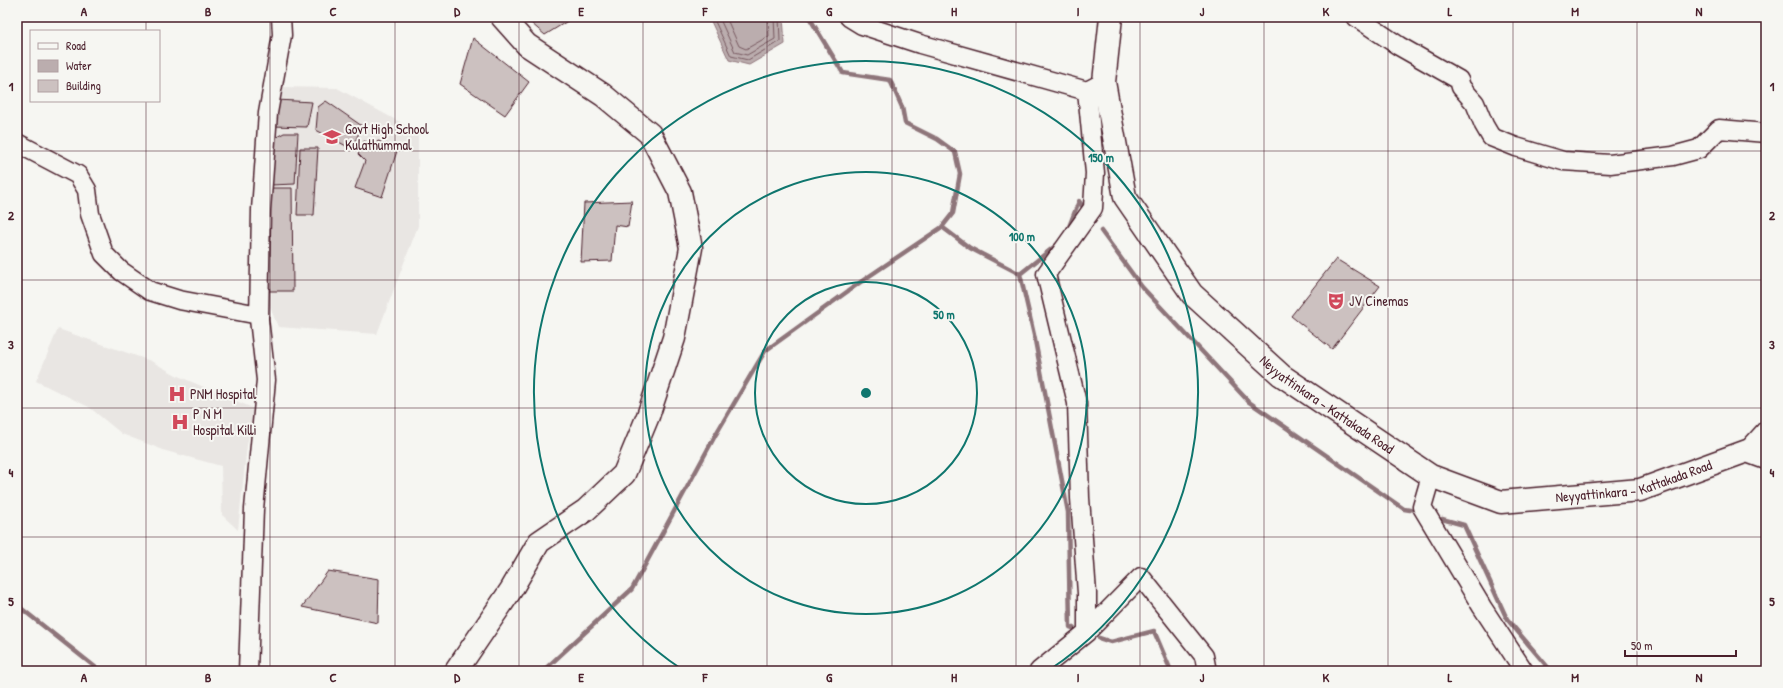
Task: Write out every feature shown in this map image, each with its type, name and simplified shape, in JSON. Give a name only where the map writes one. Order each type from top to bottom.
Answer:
[{"type":"main road","points":[[456,671],[511,590],[539,542],[586,510],[624,474],[648,416],[674,338],[691,248],[680,192],[650,134],[603,95],[527,45],[502,17]]},
{"type":"main road","name":"Neyyattinkara - Kattakada Road","points":[[1111,17],[1096,86],[1125,198],[1192,294],[1281,375],[1431,476],[1501,502],[1640,490],[1756,455]]},
{"type":"street","points":[[248,671],[254,509],[266,380],[259,315],[261,210],[268,113],[282,35],[281,17]]},
{"type":"street","points":[[849,17],[862,25],[920,44],[1096,86],[1093,208],[1046,274],[1077,403],[1080,498],[1087,593],[1087,632]]},
{"type":"street","points":[[1356,17],[1399,46],[1459,80],[1461,87],[1475,103],[1484,125],[1491,137],[1516,148],[1563,161],[1610,164],[1642,161],[1699,149],[1719,129],[1766,133]]},
{"type":"street","points":[[17,143],[78,175],[87,190],[90,214],[104,254],[121,271],[150,291],[179,300],[259,315]]},
{"type":"street","points":[[1756,455],[1766,430]]},
{"type":"street","points":[[1431,476],[1422,507],[1482,607],[1524,671]]},
{"type":"street","points":[[1039,671],[1087,632],[1141,577],[1204,656],[1207,671]]},
{"type":"shaded area","points":[[277,87],[337,88],[418,132],[418,226],[377,334],[278,327],[266,297]]},
{"type":"shaded area","name":"P N M Hospital Killi","points":[[58,329],[151,361],[178,376],[255,409],[247,445],[238,530],[222,515],[221,466],[166,451],[122,434],[89,407],[36,381]]},
{"type":"water","points":[[709,17],[783,17],[785,44],[749,65],[729,60]]},
{"type":"building","points":[[524,17],[574,17],[545,35]]},
{"type":"building","points":[[473,38],[529,82],[505,115],[460,84]]},
{"type":"building","points":[[277,100],[312,102],[307,127],[272,126]]},
{"type":"building","points":[[326,101],[362,126],[352,149],[316,130],[318,107]]},
{"type":"building","points":[[284,133],[298,133],[295,184],[271,185],[273,139]]},
{"type":"building","points":[[364,141],[374,145],[378,141],[398,148],[382,197],[355,188],[365,161],[358,154]]},
{"type":"building","points":[[300,148],[318,148],[314,215],[297,215]]},
{"type":"building","points":[[266,188],[292,188],[293,291],[266,291]]},
{"type":"building","points":[[632,201],[628,227],[615,225],[612,261],[581,262],[584,203]]},
{"type":"building","name":"JV Cinemas","points":[[1336,259],[1380,286],[1332,349],[1291,316]]},
{"type":"building","points":[[328,571],[379,579],[378,623],[302,607]]},
{"type":"waterway","points":[[809,17],[843,73],[890,80],[902,107],[905,123],[937,139],[955,152],[960,174],[953,213],[942,227],[970,248],[1020,274],[1034,335],[1068,512],[1070,627],[1073,628]]},
{"type":"waterway","points":[[1067,232],[1079,201],[1084,209]]},
{"type":"waterway","points":[[543,671],[632,589],[716,434],[765,351],[862,281],[942,227]]},
{"type":"waterway","points":[[1101,231],[1142,287],[1249,402],[1404,509],[1410,510]]},
{"type":"waterway","points":[[1020,274],[1059,243]]},
{"type":"waterway","points":[[1442,519],[1464,525],[1507,619],[1551,671]]},
{"type":"waterway","points":[[17,605],[100,671]]},
{"type":"waterway","points":[[1099,638],[1111,642],[1154,631],[1171,671]]},
{"type":"place","name":"Govt High School Kulathummal","points":[[332,137]]},
{"type":"place","name":"JV Cinemas","points":[[1336,301]]},
{"type":"place","name":"PNM Hospital","points":[[177,394]]},
{"type":"place","name":"P N M Hospital Killi","points":[[180,422]]}]
